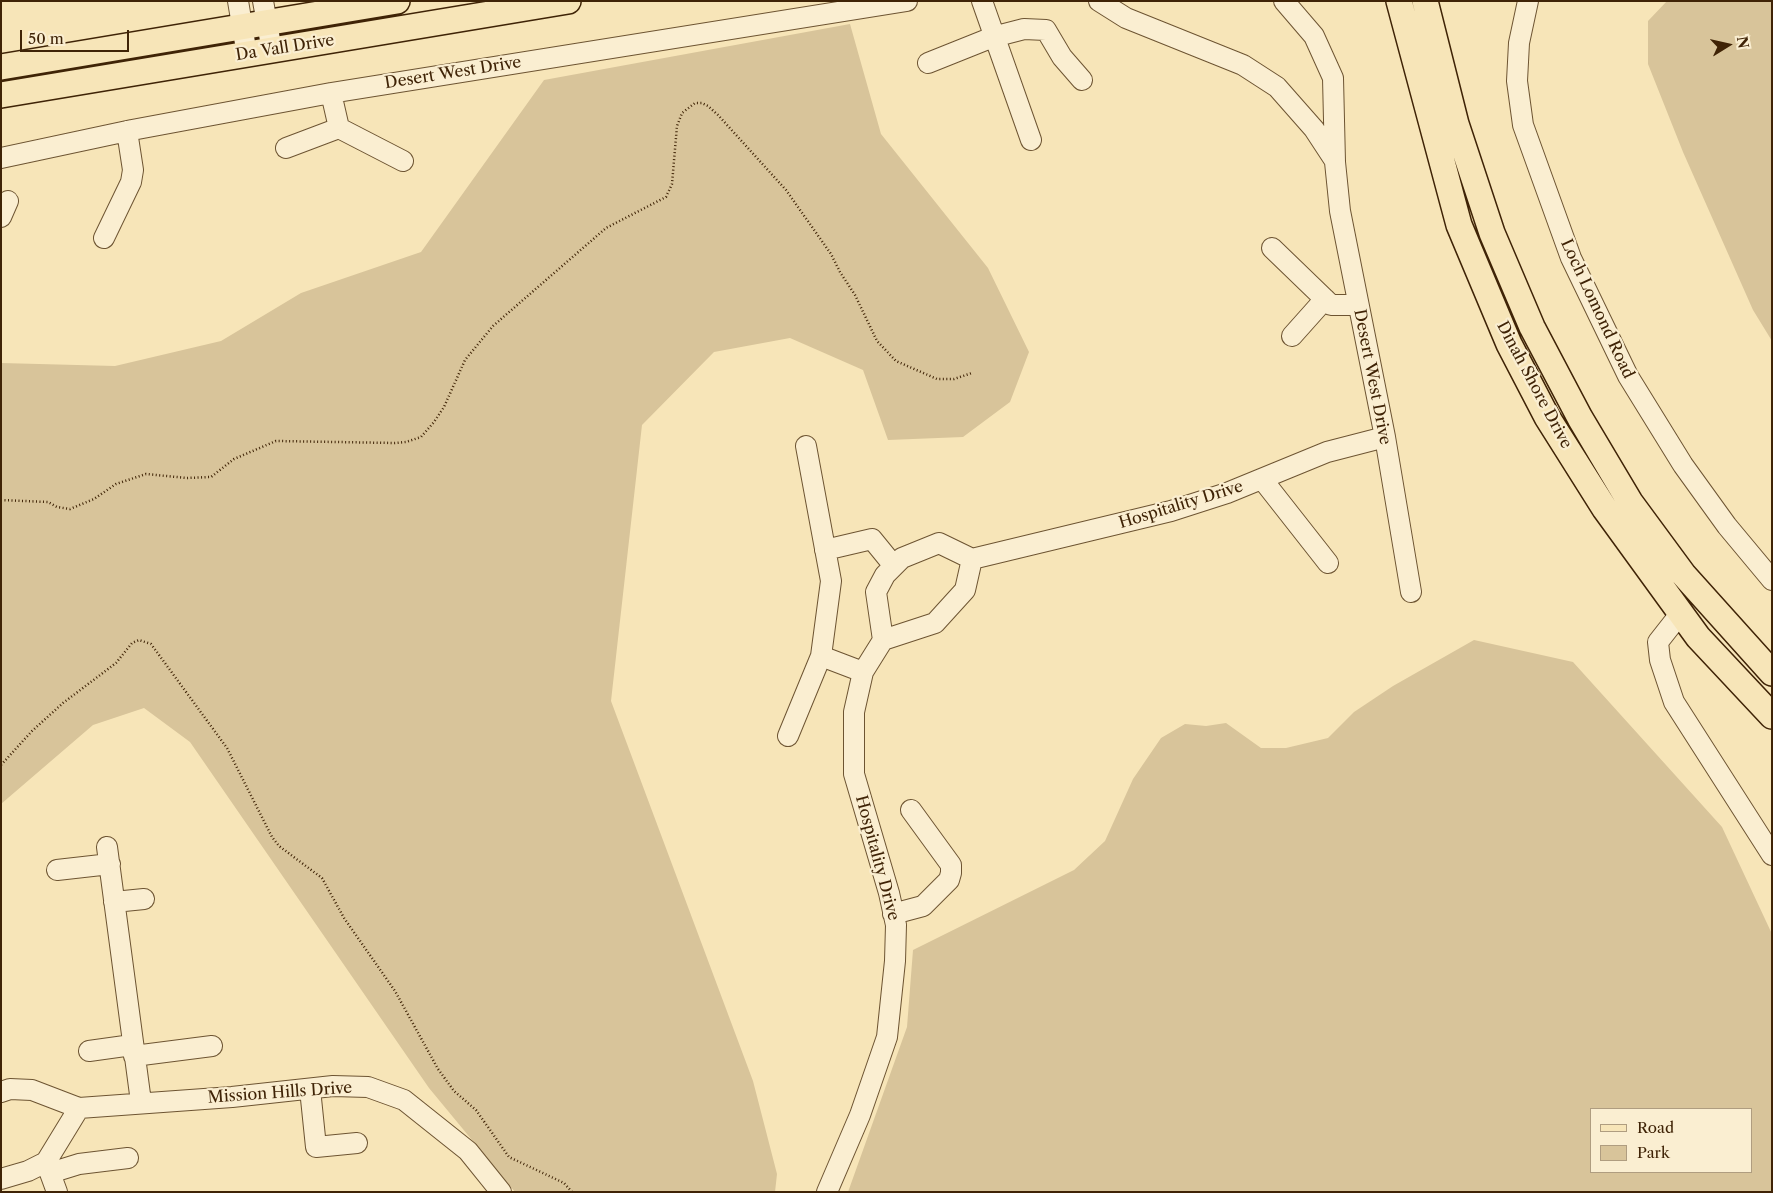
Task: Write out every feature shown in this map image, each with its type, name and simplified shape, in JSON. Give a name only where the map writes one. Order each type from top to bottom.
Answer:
[{"type":"main road","name":"Da Vall Drive","points":[[1,67],[242,27],[265,12],[397,1]]},
{"type":"main road","name":"Da Vall Drive","points":[[1,95],[568,1]]},
{"type":"main road","name":"Dinah Shore Drive","points":[[1399,1],[1459,225],[1509,344],[1548,417],[1605,509],[1698,638],[1772,716]]},
{"type":"main road","name":"Dinah Shore Drive","points":[[1425,1],[1456,124],[1486,214],[1532,328],[1580,418],[1630,502],[1683,574],[1772,672]]},
{"type":"street","points":[[238,1],[247,55]]},
{"type":"street","name":"Desert West Drive","points":[[1,158],[127,131],[331,93],[907,1]]},
{"type":"street","points":[[982,1],[993,37],[1031,140]]},
{"type":"street","name":"Desert West Drive","points":[[1099,1],[1126,18],[1242,65],[1277,87],[1314,129],[1335,162]]},
{"type":"street","name":"Desert West Drive","points":[[1284,1],[1314,36],[1333,78],[1335,162],[1340,211],[1385,437],[1411,592]]},
{"type":"street","name":"Loch Lomond Road","points":[[1528,1],[1519,43],[1517,81],[1523,125],[1571,258],[1628,376],[1683,465],[1727,526],[1772,580]]},
{"type":"street","points":[[265,12],[272,51]]},
{"type":"street","points":[[928,63],[993,37],[1024,29],[1046,30],[1062,57],[1082,80]]},
{"type":"street","points":[[331,93],[339,128]]},
{"type":"street","points":[[286,148],[339,128],[404,161]]},
{"type":"street","points":[[104,238],[131,182],[134,170],[127,131]]},
{"type":"street","points":[[1272,248],[1331,305],[1358,305]]},
{"type":"street","points":[[1292,336],[1325,299]]},
{"type":"street","name":"Hospitality Drive","points":[[972,559],[1171,511],[1262,479],[1327,452],[1385,437]]},
{"type":"street","points":[[788,736],[821,656],[831,581],[806,446]]},
{"type":"street","points":[[1262,479],[1328,563]]},
{"type":"street","points":[[825,550],[872,539],[894,566]]},
{"type":"street","points":[[939,543],[972,559],[965,590],[935,623],[883,640],[876,592],[885,575],[902,558],[939,543]]},
{"type":"street","points":[[1680,614],[1658,642],[1660,660],[1674,702],[1772,855]]},
{"type":"street","name":"Hospitality Drive","points":[[827,1192],[863,1107],[887,1037],[896,926],[854,774],[854,712],[863,672],[883,640]]},
{"type":"street","points":[[821,656],[863,672]]},
{"type":"street","points":[[893,914],[923,906],[949,880],[951,874],[951,865],[911,810]]},
{"type":"street","points":[[57,870],[109,855],[141,1102]]},
{"type":"street","points":[[114,902],[144,899]]},
{"type":"street","points":[[89,1051],[212,1046]]},
{"type":"street","name":"Mission Hills Drive","points":[[1,1092],[22,1088],[50,1096],[79,1108],[141,1102],[232,1097],[333,1086],[368,1087],[404,1100],[468,1151],[494,1189]]},
{"type":"street","points":[[310,1088],[316,1147],[357,1143]]},
{"type":"street","points":[[50,1096],[61,1118],[62,1136]]},
{"type":"street","points":[[57,1192],[48,1167],[62,1136],[79,1108]]},
{"type":"street","points":[[1,1179],[48,1167],[128,1158]]},
{"type":"path","points":[[1,500],[48,502],[57,507],[70,509],[94,499],[116,484],[146,474],[187,478],[211,477],[234,459],[276,441],[395,444],[421,436],[444,407],[465,360],[493,326],[606,228],[666,197],[672,184],[676,126],[682,113],[695,103],[708,106],[718,115],[786,190],[831,254],[855,295],[877,341],[896,360],[937,379],[954,379],[972,373]]},
{"type":"path","points":[[1,765],[63,703],[116,663],[132,643],[139,640],[151,644],[227,748],[272,837],[279,846],[322,878],[344,918],[395,991],[438,1069],[454,1091],[476,1110],[509,1157],[564,1183],[572,1192]]},
{"type":"green space","points":[[1667,1],[1772,1],[1772,341],[1753,310],[1683,152],[1648,64],[1648,21]]},
{"type":"green space","points":[[850,24],[881,134],[988,268],[1029,352],[1010,402],[963,437],[888,440],[863,370],[790,338],[714,352],[642,425],[611,701],[753,1081],[777,1174],[775,1192],[515,1192],[429,1088],[190,742],[144,708],[93,725],[1,804],[1,363],[115,366],[221,341],[301,293],[421,252],[544,80]]},
{"type":"green space","points":[[1474,640],[1573,662],[1722,827],[1772,934],[1772,1192],[848,1192],[907,1027],[913,950],[1074,870],[1105,841],[1133,779],[1161,738],[1185,724],[1206,726],[1226,723],[1261,748],[1286,748],[1328,738],[1354,712],[1393,686]]}]
